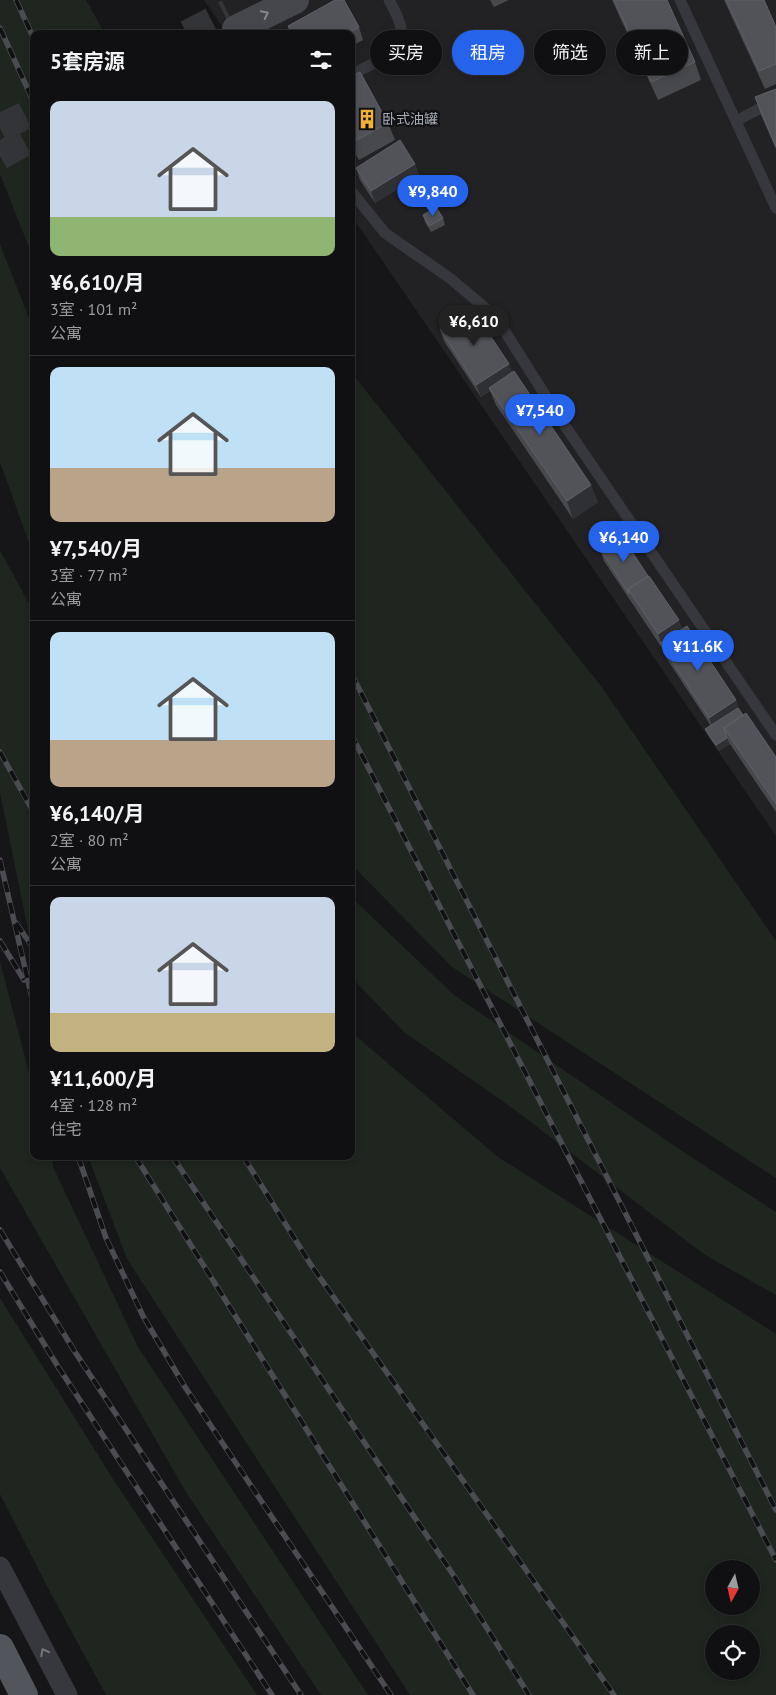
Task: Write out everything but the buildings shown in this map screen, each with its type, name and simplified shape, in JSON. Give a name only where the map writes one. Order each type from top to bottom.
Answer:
[{"type":"main road","points":[[253,0],[232,21],[295,0]]},
{"type":"main road","points":[[0,1648],[24,1695]]},
{"type":"street","points":[[0,1568],[67,1695]]},
{"type":"lane","points":[[355,74],[401,49],[403,38],[401,22],[390,0]]},
{"type":"lane","points":[[680,0],[776,208]]},
{"type":"lane","points":[[736,121],[776,100]]},
{"type":"lane","points":[[355,196],[385,233],[451,279],[495,316],[559,416],[776,735]]},
{"type":"shaded area","points":[[0,0],[86,0],[103,30],[30,30],[30,250],[0,174]]},
{"type":"shaded area","points":[[204,0],[776,0],[776,836],[355,221],[355,30],[224,30]]},
{"type":"shaded area","points":[[0,244],[30,321],[30,546],[0,462]]},
{"type":"shaded area","points":[[355,377],[601,686],[776,941],[776,1178],[452,967],[355,868]]},
{"type":"shaded area","points":[[0,550],[30,606],[30,939],[0,793]]},
{"type":"shaded area","points":[[355,901],[454,995],[682,1151],[776,1212],[776,1295],[705,1255],[515,1110],[404,1032],[355,981]]},
{"type":"shaded area","points":[[0,962],[30,1076],[30,1160],[52,1160],[54,1169],[138,1347],[368,1695],[321,1695],[184,1489],[0,1168]]},
{"type":"shaded area","points":[[355,1035],[498,1157],[776,1334],[776,1695],[410,1695],[127,1259],[90,1160],[355,1160]]},
{"type":"shaded area","points":[[0,1298],[113,1479],[257,1695],[106,1695],[0,1494]]},
{"type":"tunnel","points":[[195,30],[228,13]]},
{"type":"tunnel","points":[[0,128],[30,113]]},
{"type":"tunnel","points":[[0,156],[30,139]]},
{"type":"railway","points":[[16,0],[30,30]]},
{"type":"railway","points":[[0,28],[30,94]]},
{"type":"railway","points":[[355,681],[776,1510]]},
{"type":"railway","points":[[355,742],[776,1560]]},
{"type":"railway","points":[[0,752],[30,806]]},
{"type":"railway","points":[[0,860],[30,990]]},
{"type":"railway","points":[[16,923],[30,943]]},
{"type":"railway","points":[[0,941],[24,980]]},
{"type":"railway","points":[[79,1160],[106,1238],[143,1316],[185,1387],[391,1695]]},
{"type":"railway","points":[[138,1160],[473,1695]]},
{"type":"railway","points":[[175,1160],[456,1579],[529,1695]]},
{"type":"railway","points":[[245,1160],[311,1265],[614,1695]]},
{"type":"railway","points":[[0,1230],[75,1352],[301,1695]]},
{"type":"railway","points":[[0,1272],[57,1365],[272,1695]]},
{"type":"place","name":"卧式油罐","points":[[367,119]]}]
